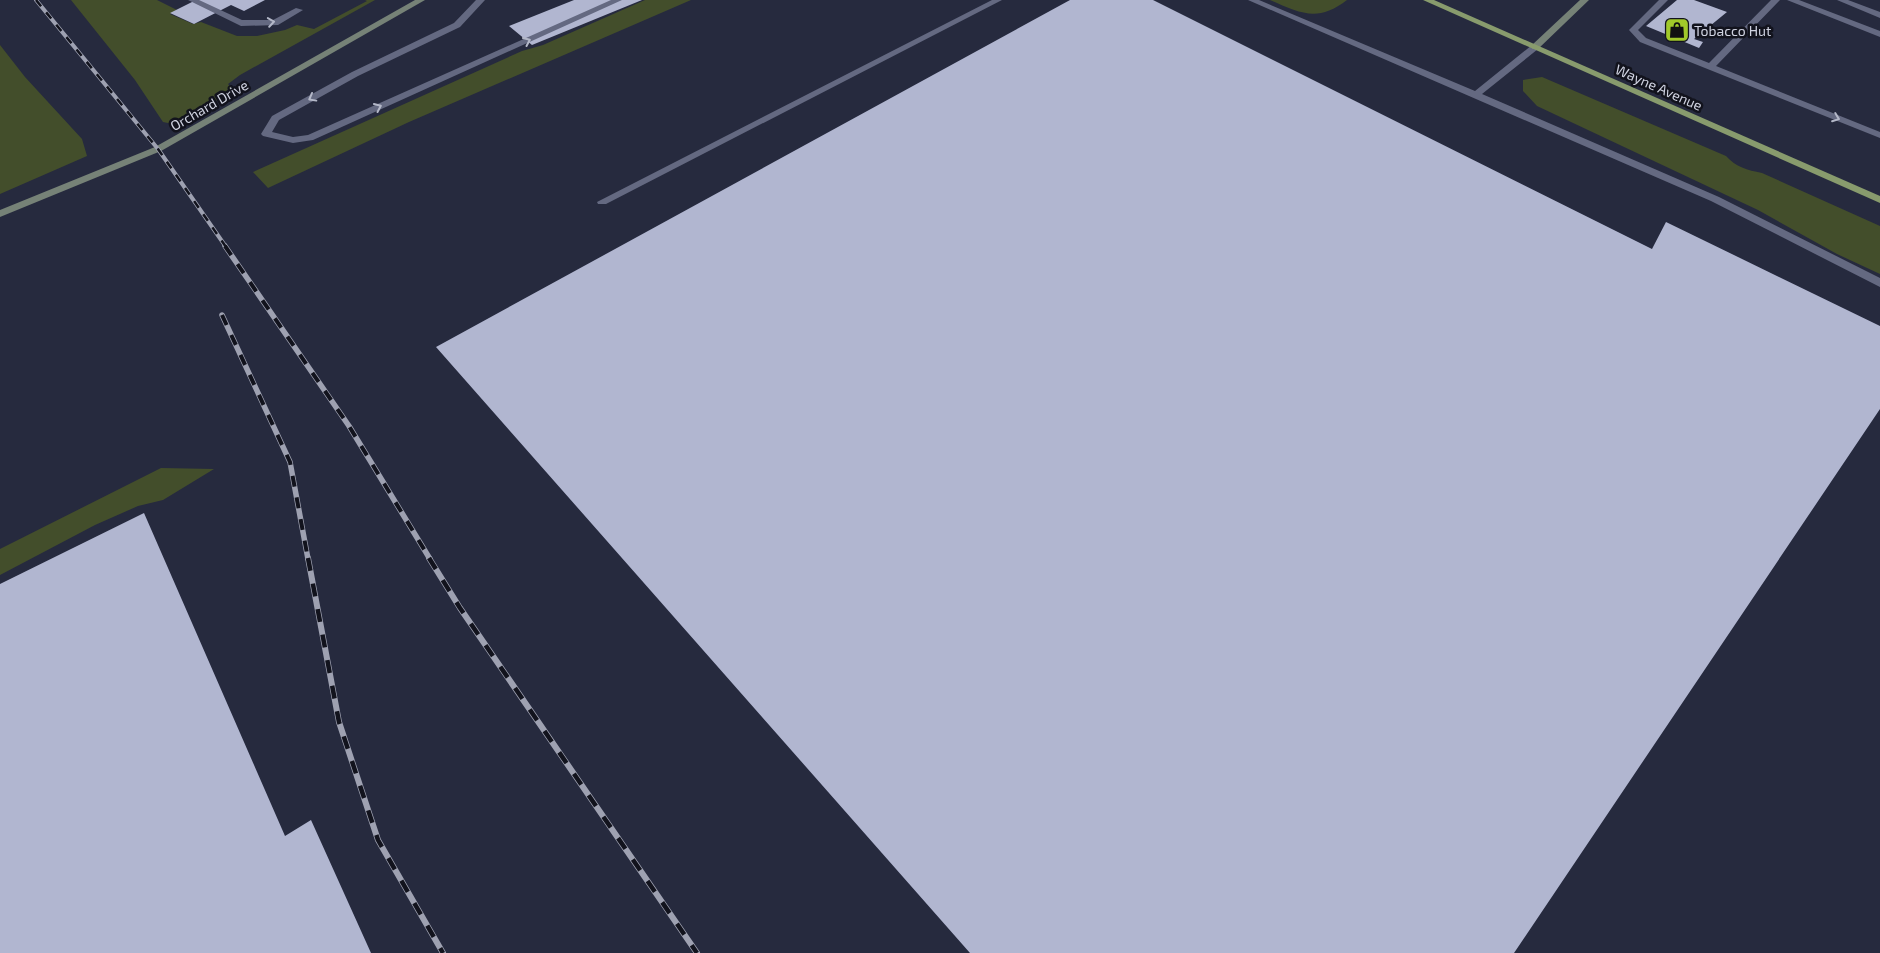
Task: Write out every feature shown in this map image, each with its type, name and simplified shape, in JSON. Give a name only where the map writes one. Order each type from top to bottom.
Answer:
[{"type":"main road","name":"Wayne Avenue","points":[[1427,0],[1880,200]]},
{"type":"street","name":"Orchard Drive","points":[[0,214],[158,149],[421,0]]},
{"type":"street","points":[[1535,47],[1585,0]]},
{"type":"lane","points":[[192,0],[241,23],[276,23],[299,10]]},
{"type":"lane","points":[[481,0],[457,25],[355,74],[275,118],[266,134],[293,140],[310,138],[618,0]]},
{"type":"lane","points":[[602,202],[998,0]]},
{"type":"lane","points":[[1252,0],[1476,94],[1715,200],[1789,235],[1880,283]]},
{"type":"lane","points":[[1664,0],[1633,30],[1642,40],[1878,134]]},
{"type":"lane","points":[[1710,67],[1776,0]]},
{"type":"lane","points":[[1791,0],[1880,34]]},
{"type":"lane","points":[[1841,0],[1880,15]]},
{"type":"lane","points":[[1476,94],[1535,47]]},
{"type":"green space","points":[[71,0],[157,0],[177,10],[170,14],[193,24],[201,22],[237,36],[257,36],[285,30],[297,25],[314,29],[367,1],[365,0],[375,0],[240,75],[228,84],[234,91],[173,124],[163,122],[135,80]]},
{"type":"green space","points":[[645,0],[691,0],[409,122],[268,188],[253,172],[522,51],[543,45]]},
{"type":"green space","points":[[1270,0],[1347,0],[1327,11],[1310,14],[1291,9]]},
{"type":"green space","points":[[0,45],[25,77],[82,139],[87,156],[0,194]]},
{"type":"green space","points":[[1542,77],[1726,156],[1742,168],[1762,173],[1880,226],[1880,274],[1837,254],[1758,210],[1537,106],[1523,91],[1523,80]]},
{"type":"green space","points":[[161,468],[214,469],[163,500],[138,506],[95,525],[0,575],[0,549]]},
{"type":"building","points":[[196,0],[265,0],[244,11],[231,5],[194,24],[170,13]]},
{"type":"building","points":[[574,0],[642,0],[532,45],[509,26]]},
{"type":"building","points":[[1070,0],[1153,0],[1652,249],[1666,222],[1880,326],[1880,409],[1514,953],[970,953],[436,347]]},
{"type":"building","points":[[1677,0],[1694,0],[1727,12],[1694,39],[1703,42],[1699,48],[1646,26]]},
{"type":"building","points":[[144,513],[285,836],[311,820],[371,953],[0,953],[0,584]]},
{"type":"railway","points":[[36,0],[158,149],[226,247]]},
{"type":"railway","points":[[225,246],[349,426],[430,559]]},
{"type":"railway","points":[[222,315],[290,462],[308,559]]},
{"type":"railway","points":[[308,558],[339,722],[378,840],[443,953]]},
{"type":"railway","points":[[429,558],[460,608],[697,953]]},
{"type":"place","name":"Tobacco Hut","points":[[1677,30]]}]
